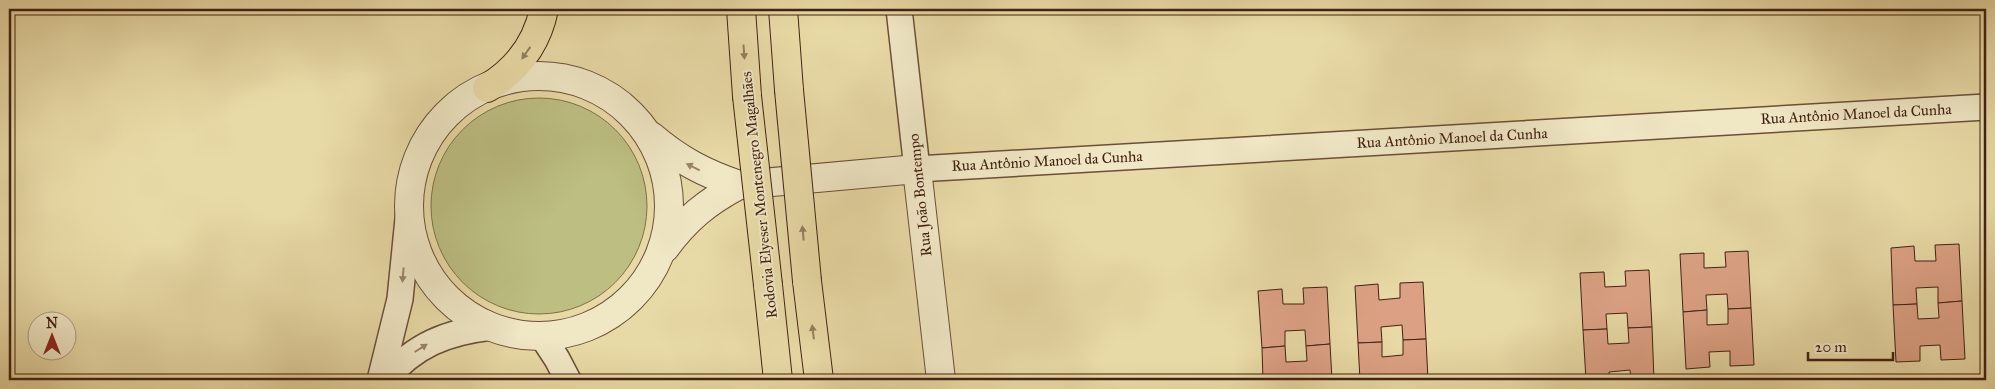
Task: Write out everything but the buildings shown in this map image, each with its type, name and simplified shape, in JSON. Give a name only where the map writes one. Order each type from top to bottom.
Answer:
[{"type":"main road","points":[[487,88],[502,79],[526,54],[542,23],[544,9]]},
{"type":"main road","name":"Rodovia Elyeser Montenegro Magalhães","points":[[741,9],[747,96],[778,380]]},
{"type":"main road","points":[[782,9],[807,281],[819,380]]},
{"type":"street","name":"Rua João Bontempo","points":[[899,9],[941,380]]},
{"type":"street","points":[[380,380],[400,299],[411,184],[418,160],[429,137],[445,117],[464,100],[487,88],[511,80],[536,77],[562,79],[586,86],[609,97],[630,113],[646,132],[666,150],[688,165],[739,185],[917,169]]},
{"type":"street","name":"Rua Antônio Manoel da Cunha","points":[[917,169],[1986,107]]},
{"type":"street","points":[[646,132],[658,154],[666,178],[668,229],[661,254]]},
{"type":"street","points":[[409,209],[412,234],[420,259],[432,281],[449,300],[469,316],[492,327],[517,334],[542,336],[568,333],[592,325],[614,312],[633,296],[649,276],[676,232],[694,213],[739,185]]},
{"type":"street","points":[[385,380],[409,356],[428,344],[448,335],[492,327]]},
{"type":"street","points":[[542,336],[558,359],[568,380]]},
{"type":"green space","points":[[528,98],[550,98],[570,102],[590,110],[616,129],[635,155],[643,175],[647,206],[643,237],[635,257],[616,283],[590,302],[570,310],[550,314],[528,314],[508,310],[488,302],[470,290],[455,275],[443,257],[435,237],[431,217],[431,195],[435,175],[443,155],[455,137],[470,122],[488,110],[508,102]]}]
